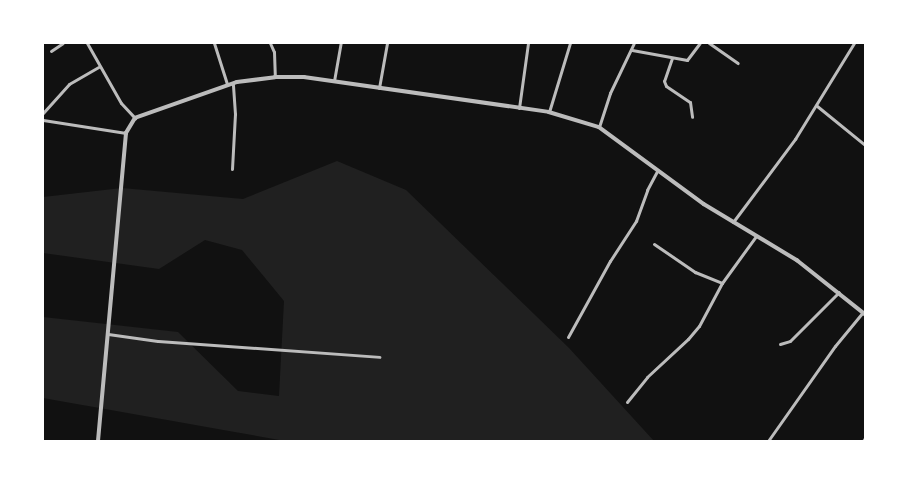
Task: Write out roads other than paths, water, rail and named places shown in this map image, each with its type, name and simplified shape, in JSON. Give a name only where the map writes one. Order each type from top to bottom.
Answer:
[{"type":"street","points":[[51,50],[63,43]]},
{"type":"street","points":[[86,43],[98,67],[121,103],[135,118]]},
{"type":"street","points":[[214,43],[227,84]]},
{"type":"street","points":[[270,43],[274,52],[275,77]]},
{"type":"street","points":[[334,81],[341,43]]},
{"type":"street","points":[[379,88],[387,43]]},
{"type":"street","points":[[519,108],[528,43]]},
{"type":"street","points":[[549,112],[570,43]]},
{"type":"street","points":[[599,127],[610,93],[632,50],[634,43]]},
{"type":"street","points":[[632,50],[687,60],[700,43]]},
{"type":"street","points":[[709,43],[738,63]]},
{"type":"street","points":[[733,222],[816,106],[854,43]]},
{"type":"street","points":[[672,58],[664,81],[666,86],[690,102],[692,117]]},
{"type":"street","points":[[43,113],[69,84],[98,67]]},
{"type":"street","points":[[98,441],[126,133],[135,118],[227,84],[275,77],[334,81],[549,112],[599,127],[657,171],[733,222],[797,260],[864,313],[835,346],[768,441]]},
{"type":"street","points":[[232,169],[235,114],[233,83]]},
{"type":"street","points":[[816,106],[865,145]]},
{"type":"street","points":[[43,120],[126,133]]},
{"type":"street","points":[[568,337],[610,261],[636,221],[647,190],[657,171]]},
{"type":"street","points":[[627,402],[647,376],[688,339],[698,326],[722,283],[756,236]]},
{"type":"street","points":[[654,244],[695,272],[722,283]]},
{"type":"street","points":[[780,344],[790,341],[839,292]]},
{"type":"street","points":[[108,334],[158,341],[379,357]]}]
